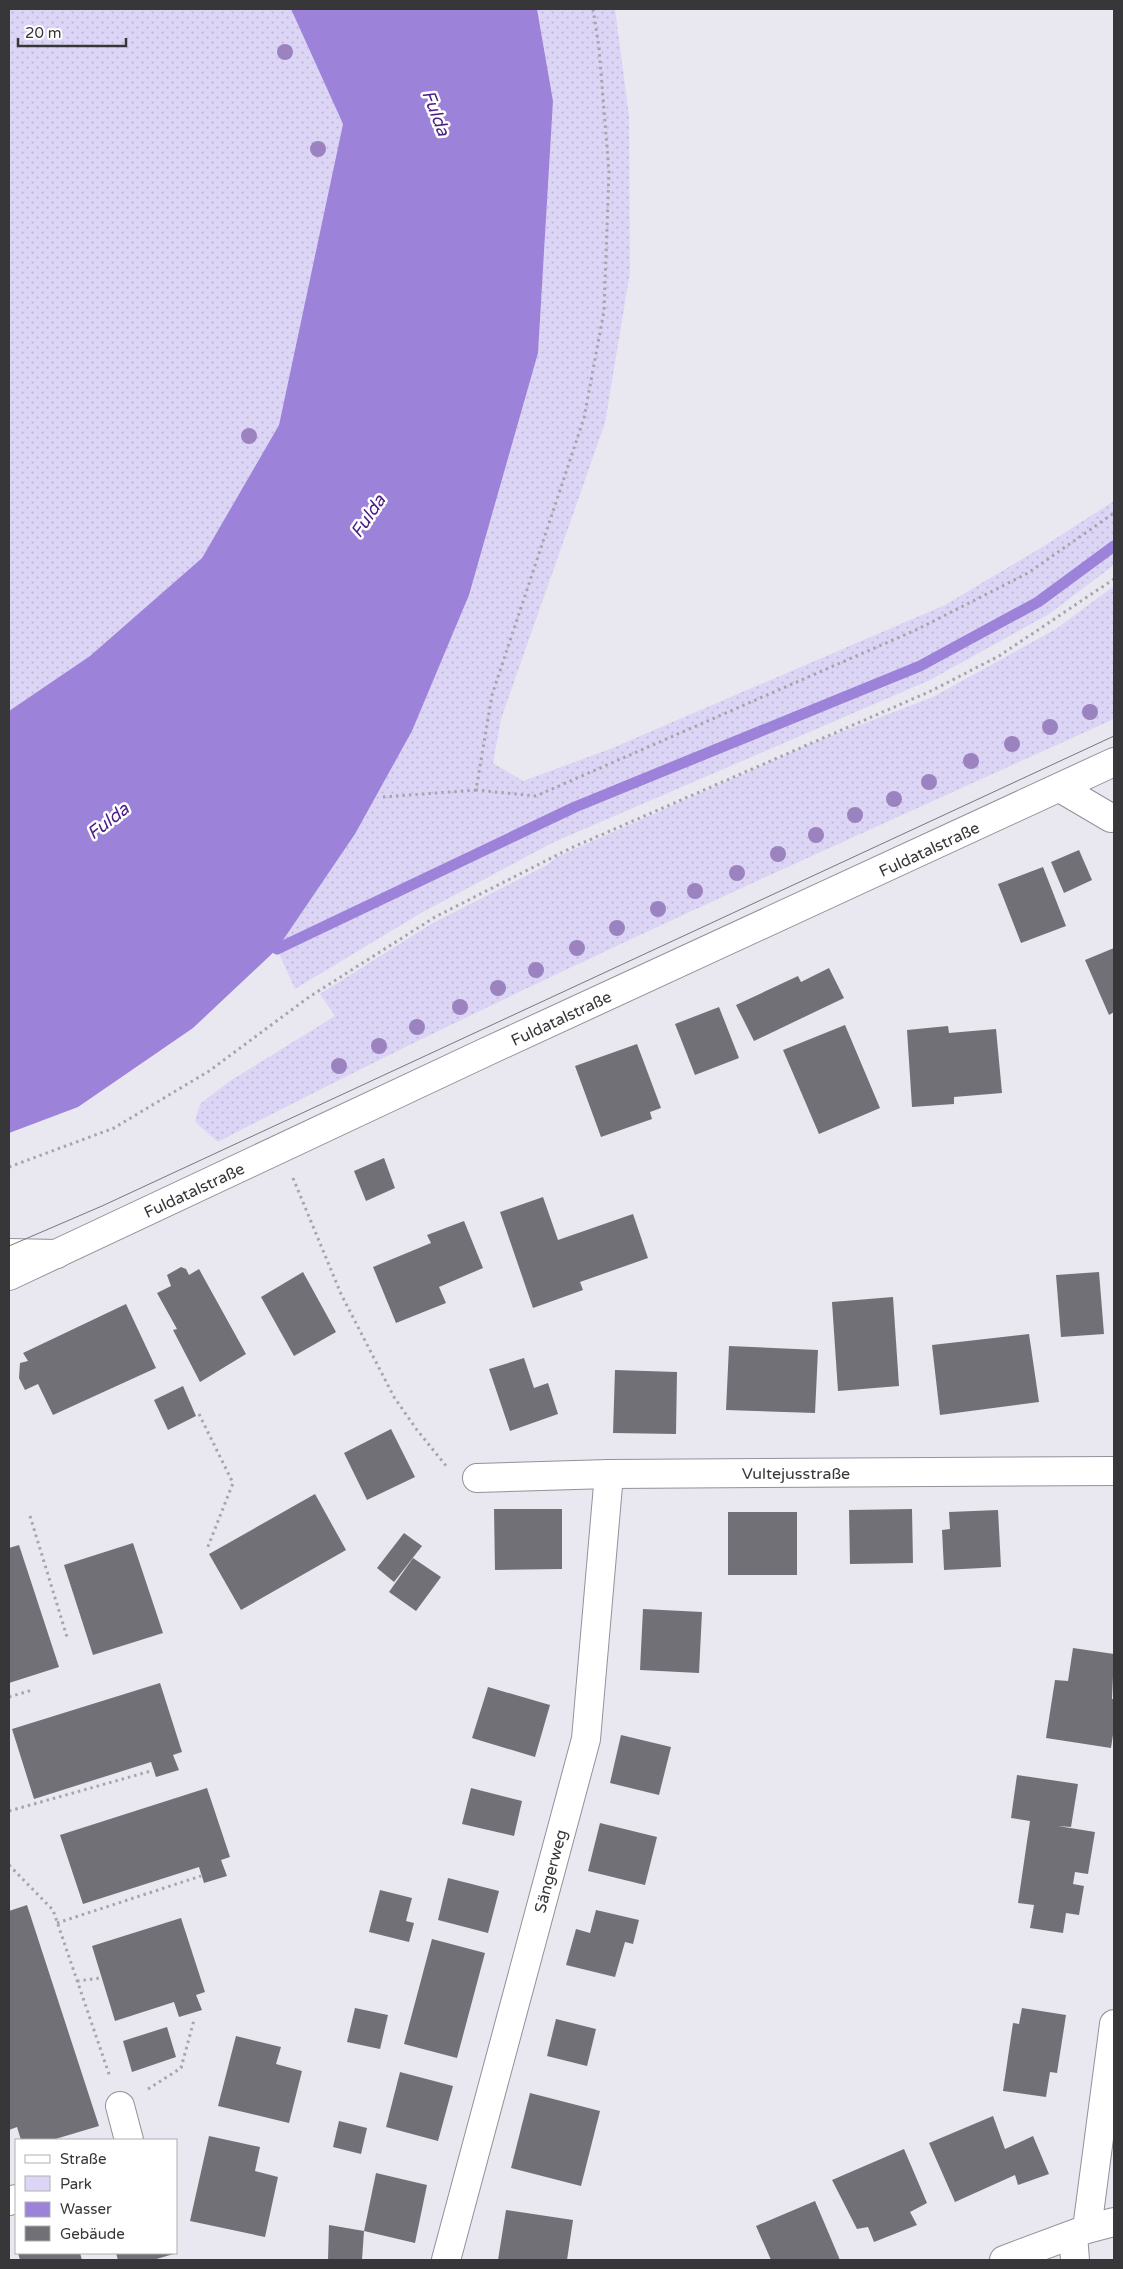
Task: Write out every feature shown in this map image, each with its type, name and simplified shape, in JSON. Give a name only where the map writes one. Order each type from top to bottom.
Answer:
[{"type":"street","name":"Fuldatalstraße","points":[[9,1276],[497,1047],[1114,762]]},
{"type":"street","points":[[1060,788],[1111,818],[1114,817]]},
{"type":"street","points":[[9,1253],[57,1254]]},
{"type":"street","name":"Vultejusstraße","points":[[477,1478],[609,1474],[1114,1471]]},
{"type":"street","name":"Sängerweg","points":[[446,2260],[586,1739],[609,1474]]},
{"type":"street","points":[[1078,2241],[1114,2024]]},
{"type":"street","points":[[120,2106],[130,2139]]},
{"type":"street","points":[[1004,2260],[1078,2241],[1114,2222]]},
{"type":"path","points":[[476,790],[492,695],[547,536],[584,418],[604,311],[609,172],[599,48],[593,9]]},
{"type":"path","points":[[383,797],[476,790],[536,796],[918,628],[1028,573],[1114,513]]},
{"type":"path","points":[[9,1167],[114,1128],[209,1071],[309,997],[435,917],[571,848],[931,691],[999,656],[1114,580]]},
{"type":"path","points":[[293,1177],[341,1294],[394,1397],[444,1466],[477,1478]]},
{"type":"path","points":[[199,1414],[234,1483],[207,1549]]},
{"type":"path","points":[[30,1516],[67,1637]]},
{"type":"path","points":[[9,1697],[32,1690]]},
{"type":"path","points":[[9,1811],[151,1771]]},
{"type":"path","points":[[9,1865],[53,1910],[120,2106],[181,2068],[194,2020]]},
{"type":"path","points":[[57,1922],[201,1876]]},
{"type":"path","points":[[77,1981],[101,1978]]},
{"type":"green space","points":[[9,9],[291,9],[343,124],[279,425],[202,558],[90,656],[9,711]]},
{"type":"green space","points":[[537,9],[615,9],[629,116],[630,272],[605,423],[501,719],[493,763],[523,781],[610,749],[945,605],[1044,546],[1114,501],[1114,565],[1049,614],[930,680],[554,842],[421,913],[295,989],[277,949],[355,834],[412,731],[469,595],[538,353],[553,101]]},
{"type":"green space","points":[[1114,586],[1114,719],[663,924],[439,1030],[218,1142],[195,1122],[200,1104],[230,1081],[335,1016],[320,994],[431,924],[547,865],[557,857],[815,742],[933,697],[1056,629]]},
{"type":"water","name":"Fulda","points":[[291,9],[537,9],[553,101],[538,353],[469,595],[412,731],[355,834],[277,949],[193,1028],[78,1107],[9,1133],[9,711],[90,656],[202,558],[279,425],[343,124]]},
{"type":"building","points":[[1079,850],[1092,880],[1064,893],[1051,862]]},
{"type":"building","points":[[1043,867],[1066,926],[1021,943],[998,884]]},
{"type":"building","points":[[1114,948],[1114,1012],[1109,1015],[1085,960]]},
{"type":"building","points":[[829,968],[844,998],[754,1041],[736,1005],[798,976],[801,982]]},
{"type":"building","points":[[719,1007],[739,1058],[695,1075],[675,1024]]},
{"type":"building","points":[[845,1025],[880,1108],[819,1134],[783,1050]]},
{"type":"building","points":[[948,1026],[949,1033],[996,1029],[1002,1093],[954,1097],[954,1104],[912,1107],[907,1030]]},
{"type":"building","points":[[637,1044],[661,1108],[650,1112],[652,1119],[601,1137],[575,1066]]},
{"type":"building","points":[[384,1158],[395,1188],[366,1201],[354,1171]]},
{"type":"building","points":[[543,1197],[558,1240],[633,1214],[648,1258],[580,1282],[583,1290],[533,1308],[500,1212]]},
{"type":"building","points":[[464,1221],[483,1268],[439,1287],[446,1303],[396,1323],[373,1267],[431,1243],[427,1235]]},
{"type":"building","points":[[181,1267],[186,1269],[189,1275],[199,1269],[246,1354],[200,1382],[173,1330],[177,1329],[157,1293],[171,1286],[167,1275]]},
{"type":"building","points":[[303,1272],[336,1332],[294,1356],[261,1297]]},
{"type":"building","points":[[1099,1272],[1104,1334],[1061,1337],[1056,1275]]},
{"type":"building","points":[[893,1297],[899,1386],[838,1391],[832,1302]]},
{"type":"building","points":[[126,1304],[156,1368],[53,1415],[38,1384],[25,1390],[19,1378],[20,1363],[28,1361],[23,1353]]},
{"type":"building","points":[[1029,1334],[1039,1402],[940,1415],[932,1345]]},
{"type":"building","points":[[729,1346],[818,1350],[815,1413],[726,1410]]},
{"type":"building","points":[[524,1358],[534,1388],[548,1383],[558,1414],[510,1431],[489,1369]]},
{"type":"building","points":[[615,1370],[677,1372],[676,1434],[613,1433]]},
{"type":"building","points":[[183,1386],[196,1416],[168,1430],[154,1400]]},
{"type":"building","points":[[391,1429],[415,1477],[367,1500],[344,1453]]},
{"type":"building","points":[[315,1494],[346,1550],[241,1610],[209,1554]]},
{"type":"building","points":[[494,1509],[562,1509],[562,1569],[495,1570]]},
{"type":"building","points":[[912,1509],[913,1563],[850,1564],[849,1510]]},
{"type":"building","points":[[998,1510],[1001,1567],[944,1570],[942,1530],[950,1529],[949,1512]]},
{"type":"building","points":[[728,1512],[797,1512],[797,1575],[728,1575]]},
{"type":"building","points":[[404,1533],[422,1546],[394,1582],[377,1568]]},
{"type":"building","points":[[133,1543],[163,1633],[93,1655],[64,1565]]},
{"type":"building","points":[[19,1545],[59,1667],[9,1683],[9,1548]]},
{"type":"building","points":[[413,1558],[441,1577],[416,1611],[389,1592]]},
{"type":"building","points":[[643,1609],[702,1612],[699,1673],[640,1670]]},
{"type":"building","points":[[1073,1648],[1114,1654],[1112,1699],[1114,1699],[1114,1728],[1111,1748],[1046,1738],[1055,1680],[1068,1681]]},
{"type":"building","points":[[160,1683],[182,1752],[173,1755],[179,1770],[156,1777],[151,1762],[34,1799],[12,1729]]},
{"type":"building","points":[[488,1687],[550,1705],[535,1757],[472,1738]]},
{"type":"building","points":[[621,1735],[671,1747],[659,1795],[610,1783]]},
{"type":"building","points":[[1017,1775],[1078,1784],[1071,1827],[1058,1826],[1095,1832],[1088,1874],[1075,1872],[1073,1884],[1084,1886],[1079,1915],[1066,1913],[1063,1933],[1030,1928],[1034,1905],[1018,1903],[1030,1821],[1011,1818]]},
{"type":"building","points":[[207,1788],[230,1857],[221,1860],[227,1876],[204,1883],[199,1867],[83,1904],[60,1835]]},
{"type":"building","points":[[471,1788],[522,1801],[514,1836],[462,1824]]},
{"type":"building","points":[[600,1823],[657,1837],[645,1885],[588,1871]]},
{"type":"building","points":[[448,1878],[499,1891],[488,1933],[438,1920]]},
{"type":"building","points":[[380,1890],[412,1898],[406,1921],[414,1923],[409,1942],[369,1932]]},
{"type":"building","points":[[27,1905],[99,2126],[55,2139],[21,2139],[17,2127],[9,2130],[9,1911]]},
{"type":"building","points":[[596,1910],[639,1920],[633,1944],[625,1942],[615,1977],[566,1965],[576,1929],[590,1933]]},
{"type":"building","points":[[181,1918],[205,1992],[196,1995],[202,2010],[179,2017],[174,2002],[115,2021],[92,1946]]},
{"type":"building","points":[[432,1939],[485,1953],[457,2058],[404,2044]]},
{"type":"building","points":[[355,2008],[388,2015],[380,2049],[347,2042]]},
{"type":"building","points":[[1022,2008],[1066,2015],[1057,2073],[1050,2072],[1046,2097],[1003,2091],[1013,2023],[1019,2024]]},
{"type":"building","points":[[556,2019],[596,2029],[587,2066],[547,2056]]},
{"type":"building","points":[[167,2027],[176,2057],[132,2072],[123,2041]]},
{"type":"building","points":[[236,2036],[281,2047],[276,2064],[302,2071],[289,2123],[218,2106]]},
{"type":"building","points":[[400,2072],[453,2086],[438,2141],[386,2127]]},
{"type":"building","points":[[530,2093],[600,2111],[581,2186],[511,2168]]},
{"type":"building","points":[[993,2116],[1005,2149],[1033,2136],[1049,2174],[1018,2185],[1015,2175],[955,2202],[929,2143]]},
{"type":"building","points":[[339,2121],[367,2128],[361,2154],[333,2147]]},
{"type":"building","points":[[209,2136],[260,2147],[255,2171],[278,2177],[265,2237],[190,2221]]},
{"type":"building","points":[[904,2149],[927,2203],[910,2212],[917,2225],[874,2242],[868,2227],[857,2229],[832,2180]]},
{"type":"building","points":[[376,2173],[427,2185],[415,2243],[364,2231]]},
{"type":"building","points":[[815,2201],[840,2260],[771,2260],[756,2226]]},
{"type":"building","points":[[506,2210],[573,2220],[567,2260],[498,2260]]},
{"type":"building","points":[[329,2225],[364,2231],[362,2260],[328,2260]]},
{"type":"building","points":[[18,2254],[80,2254],[82,2260],[20,2260]]},
{"type":"building","points":[[116,2254],[174,2254],[153,2260],[118,2260]]},
{"type":"waterway","points":[[277,949],[575,807],[920,666],[1038,602],[1114,546]]},
{"type":"tram line","points":[[9,1246],[102,1206],[1114,736]]}]
